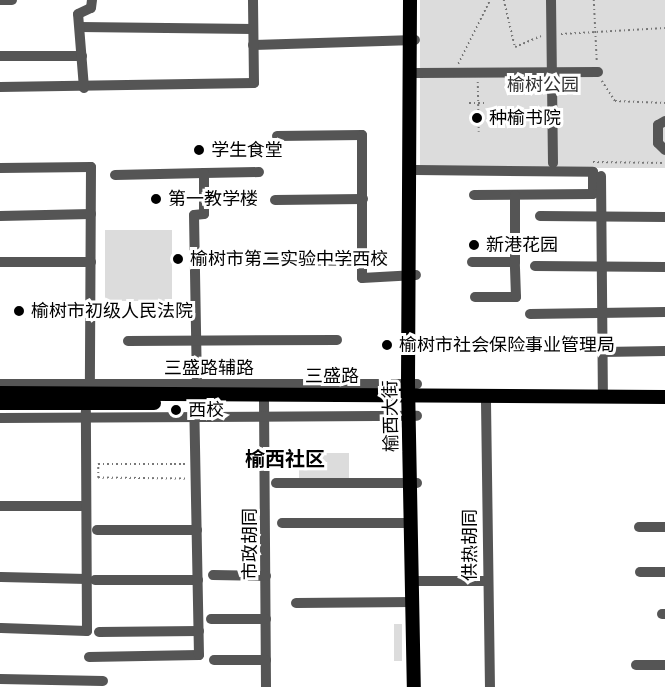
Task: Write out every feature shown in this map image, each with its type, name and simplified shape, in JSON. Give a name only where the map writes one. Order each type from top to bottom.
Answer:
[{"type":"main road","name":"榆西大街","points":[[410,0],[413,416],[418,581],[416,687]]},
{"type":"main road","name":"榆西大街","points":[[413,275],[416,73],[412,40],[416,0]]},
{"type":"main road","name":"三盛路","points":[[0,393],[88,400],[194,402],[413,394],[486,402],[665,403]]},
{"type":"main road","name":"三盛路","points":[[0,403],[413,394],[665,397]]},
{"type":"main road","name":"榆西大街","points":[[414,483],[411,523],[416,687]]},
{"type":"street","points":[[0,0],[12,0]]},
{"type":"street","points":[[84,88],[78,14],[91,8],[92,0]]},
{"type":"street","points":[[0,87],[84,88],[254,83],[253,0]]},
{"type":"street","points":[[551,0],[553,163]]},
{"type":"street","points":[[80,27],[253,29]]},
{"type":"street","points":[[253,45],[412,40]]},
{"type":"street","points":[[0,56],[82,56]]},
{"type":"street","points":[[416,73],[598,72]]},
{"type":"street","points":[[665,121],[658,125],[658,143],[665,150]]},
{"type":"street","points":[[277,136],[362,135],[362,278],[413,275]]},
{"type":"street","points":[[0,168],[91,167],[86,506],[91,579],[87,631],[1,628]]},
{"type":"street","points":[[416,170],[593,172],[593,194],[474,195]]},
{"type":"street","points":[[115,175],[259,172]]},
{"type":"street","points":[[197,384],[194,215],[204,214],[204,173]]},
{"type":"street","points":[[601,176],[603,396]]},
{"type":"street","points":[[475,297],[516,297],[515,195]]},
{"type":"street","points":[[275,200],[363,199]]},
{"type":"street","points":[[0,216],[91,214]]},
{"type":"street","points":[[540,216],[665,217]]},
{"type":"street","points":[[272,260],[362,261]]},
{"type":"street","points":[[0,262],[91,262]]},
{"type":"street","points":[[472,262],[515,262]]},
{"type":"street","points":[[535,266],[665,267]]},
{"type":"street","points":[[530,314],[665,312]]},
{"type":"street","points":[[128,341],[337,340]]},
{"type":"street","points":[[602,352],[665,351]]},
{"type":"street","name":"三盛路辅路","points":[[0,384],[196,417],[413,416]]},
{"type":"street","name":"三盛路辅路","points":[[0,418],[88,400],[197,384],[413,394]]},
{"type":"street","name":"市政胡同","points":[[264,401],[266,687]]},
{"type":"street","points":[[89,657],[199,655],[194,402]]},
{"type":"street","name":"供热胡同","points":[[486,402],[486,581],[490,687]]},
{"type":"street","points":[[276,483],[414,483]]},
{"type":"street","points":[[0,506],[86,506]]},
{"type":"street","points":[[282,523],[411,523]]},
{"type":"street","points":[[639,527],[665,527]]},
{"type":"street","points":[[97,530],[197,530]]},
{"type":"street","points":[[640,572],[665,572]]},
{"type":"street","points":[[213,575],[266,576]]},
{"type":"street","points":[[1,577],[198,580]]},
{"type":"street","points":[[418,581],[486,581]]},
{"type":"street","points":[[296,603],[413,602]]},
{"type":"street","points":[[212,619],[266,619]]},
{"type":"street","points":[[99,632],[199,631]]},
{"type":"street","points":[[214,660],[266,660]]},
{"type":"street","points":[[636,665],[665,665]]},
{"type":"street","points":[[0,679],[103,681]]},
{"type":"path","points":[[453,73],[490,0]]},
{"type":"path","points":[[504,0],[515,48],[530,38],[552,34],[665,28]]},
{"type":"path","points":[[594,0],[598,72],[615,101],[665,103]]},
{"type":"path","points":[[478,72],[479,132]]},
{"type":"path","points":[[469,103],[487,103]]},
{"type":"path","points":[[588,162],[665,164]]},
{"type":"path","points":[[196,464],[98,464],[98,478],[197,479]]},
{"type":"green space","name":"榆树公园","points":[[420,0],[665,0],[665,168],[420,168]]},
{"type":"green space","points":[[105,230],[172,230],[172,301],[105,301]]},
{"type":"green space","points":[[299,453],[349,453],[349,479],[299,479]]},
{"type":"green space","points":[[394,624],[402,624],[402,661],[394,661]]},
{"type":"place","name":"种榆书院","points":[[477,118]]},
{"type":"place","name":"学生食堂","points":[[199,150]]},
{"type":"place","name":"第一教学楼","points":[[156,199]]},
{"type":"place","name":"新港花园","points":[[474,245]]},
{"type":"place","name":"榆树市第二实验中学西校","points":[[178,259]]},
{"type":"place","name":"榆树市初级人民法院","points":[[19,311]]},
{"type":"place","name":"榆树市社会保险事业管理局","points":[[387,345]]},
{"type":"place","name":"西校","points":[[176,410]]},
{"type":"district","name":"榆西社区","points":[[285,459]]}]
